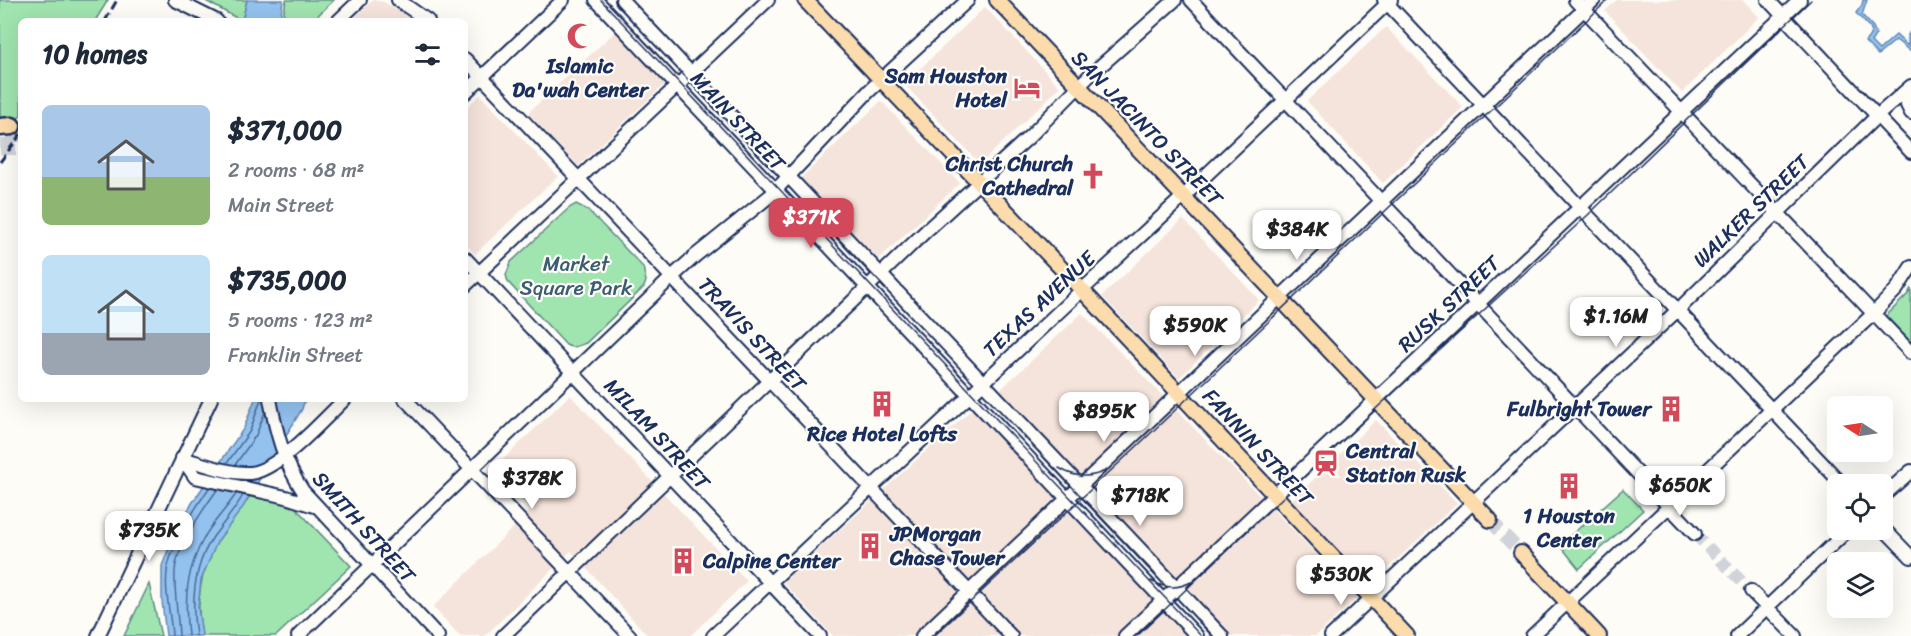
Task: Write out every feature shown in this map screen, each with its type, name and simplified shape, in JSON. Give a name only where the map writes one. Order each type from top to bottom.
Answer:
[{"type":"main road","name":"FANNIN STREET","points":[[806,0],[1407,636]]},
{"type":"main road","name":"SAN JACINTO STREET","points":[[997,0],[1490,520]]},
{"type":"main road","points":[[1521,553],[1599,636]]},
{"type":"street","points":[[175,0],[211,18]]},
{"type":"street","points":[[193,0],[213,18]]},
{"type":"street","points":[[341,18],[360,0]]},
{"type":"street","points":[[398,0],[424,18]]},
{"type":"street","points":[[468,90],[563,0]]},
{"type":"street","name":"MAIN STREET","points":[[596,0],[1197,636]]},
{"type":"street","name":"MAIN STREET","points":[[622,0],[1222,636]]},
{"type":"street","points":[[468,283],[768,0]]},
{"type":"street","points":[[298,636],[695,255],[776,190],[881,80],[968,0]]},
{"type":"street","points":[[503,636],[867,287],[1030,136],[1078,87],[1175,0]]},
{"type":"street","points":[[1191,0],[1695,534]]},
{"type":"street","points":[[1575,0],[1911,353]]},
{"type":"street","points":[[922,636],[1594,0]]},
{"type":"street","points":[[1768,0],[1911,152]]},
{"type":"street","name":"RUSK STREET","points":[[1125,636],[1800,0]]},
{"type":"street","points":[[1387,1],[1833,474]]},
{"type":"street","name":"TEXAS AVENUE","points":[[713,636],[1286,100],[1387,1]]},
{"type":"street","name":"TRAVIS STREET","points":[[468,62],[1011,636]]},
{"type":"street","points":[[1910,86],[1907,105],[1911,113]]},
{"type":"street","name":"WALKER STREET","points":[[1331,636],[1575,407],[1910,86]]},
{"type":"street","name":"MILAM STREET","points":[[468,261],[820,636]]},
{"type":"street","points":[[1532,636],[1873,314],[1897,289],[1911,267]]},
{"type":"street","points":[[98,636],[210,402]]},
{"type":"street","name":"SMITH STREET","points":[[271,402],[284,455],[295,478],[316,506],[438,636]]},
{"type":"street","points":[[182,458],[240,472],[252,473],[264,470],[302,440],[342,402]]},
{"type":"street","points":[[408,402],[630,636]]},
{"type":"street","points":[[182,458],[197,478],[286,497],[316,506]]},
{"type":"street","points":[[1893,487],[1911,471]]},
{"type":"street","points":[[1893,538],[1911,557]]},
{"type":"street","points":[[1737,636],[1838,540]]},
{"type":"street","points":[[1751,591],[1795,636]]},
{"type":"shaded area","points":[[373,0],[384,2],[409,18],[354,18]]},
{"type":"shaded area","points":[[1617,0],[1743,0],[1759,17],[1682,93],[1605,11]]},
{"type":"shaded area","points":[[985,7],[1060,87],[980,164],[904,84]]},
{"type":"shaded area","points":[[1386,27],[1463,107],[1383,183],[1307,101]]},
{"type":"shaded area","points":[[618,29],[668,81],[578,166],[528,113]]},
{"type":"shaded area","points":[[480,95],[558,176],[475,254],[468,246],[468,106]]},
{"type":"shaded area","points":[[881,101],[960,183],[879,259],[798,181]]},
{"type":"shaded area","points":[[1183,219],[1259,300],[1179,378],[1102,296]]},
{"type":"shaded area","points":[[1082,313],[1358,597],[1316,636],[1227,636],[998,392]]},
{"type":"shaded area","points":[[570,395],[747,581],[690,636],[648,636],[571,551],[485,636],[460,636],[433,607],[531,510],[492,470]]},
{"type":"shaded area","points":[[972,409],[1188,636],[833,636],[783,582]]},
{"type":"shaded area","points":[[1376,420],[1457,503],[1369,586],[1291,501]]},
{"type":"green space","points":[[0,0],[108,0],[97,18],[18,18],[18,119],[16,121],[0,120]]},
{"type":"green space","points":[[204,0],[247,0],[243,18],[237,18]]},
{"type":"green space","points":[[286,0],[334,0],[315,18],[283,18]]},
{"type":"green space","name":"Market Square Park","points":[[576,204],[588,210],[643,267],[646,281],[644,287],[586,343],[573,347],[566,345],[508,282],[506,275],[511,262]]},
{"type":"green space","points":[[1911,288],[1911,342],[1886,316]]},
{"type":"green space","points":[[1623,489],[1643,510],[1579,569],[1560,545]]},
{"type":"green space","points":[[252,492],[292,504],[351,566],[276,636],[202,636],[199,600],[206,564],[217,542]]},
{"type":"green space","points":[[149,584],[161,636],[124,636]]},
{"type":"water","points":[[247,0],[283,0],[280,18],[243,18]]},
{"type":"water","points":[[1863,0],[1867,0],[1862,15],[1876,34],[1871,42],[1879,50],[1896,35],[1908,46],[1908,35],[1911,30],[1911,52],[1896,40],[1878,55],[1865,42],[1872,33],[1856,13]]},
{"type":"water","points":[[254,402],[304,402],[243,507],[217,542],[201,580],[198,607],[202,636],[166,636],[162,601],[162,566],[176,530],[244,428]]},
{"type":"tunnel","points":[[6,134],[18,134]]},
{"type":"tunnel","points":[[0,147],[18,147]]},
{"type":"tunnel","points":[[1490,520],[1521,553]]},
{"type":"tunnel","points":[[1695,534],[1751,591]]},
{"type":"tram line","points":[[601,0],[1201,636]]},
{"type":"tram line","points":[[934,636],[1608,0]]},
{"type":"tram line","points":[[1137,636],[1381,404],[1588,215],[1811,0]]},
{"type":"tram line","points":[[678,69],[729,123]]},
{"type":"tram line","points":[[837,237],[886,289]]},
{"type":"tram line","points":[[1038,451],[1156,575]]},
{"type":"tram line","points":[[1059,468],[1071,474],[1083,476],[1095,475],[1107,470]]},
{"type":"tram line","points":[[1151,581],[1171,587],[1191,582]]},
{"type":"tram line","points":[[1197,619],[1213,636]]},
{"type":"railway","points":[[107,18],[117,0]]},
{"type":"railway","points":[[0,162],[18,138]]},
{"type":"place","name":"Islamic Da'wah Center","points":[[580,36]]},
{"type":"place","name":"Sam Houston Hotel","points":[[1027,88]]},
{"type":"place","name":"Christ Church Cathedral","points":[[1093,176]]},
{"type":"place","name":"Rice Hotel Lofts","points":[[882,404]]},
{"type":"place","name":"Fulbright Tower","points":[[1671,409]]},
{"type":"place","name":"Central Station Rusk","points":[[1326,463]]},
{"type":"place","name":"1 Houston Center","points":[[1569,486]]},
{"type":"place","name":"JPMorgan Chase Tower","points":[[870,546]]},
{"type":"place","name":"Calpine Center","points":[[683,561]]}]
